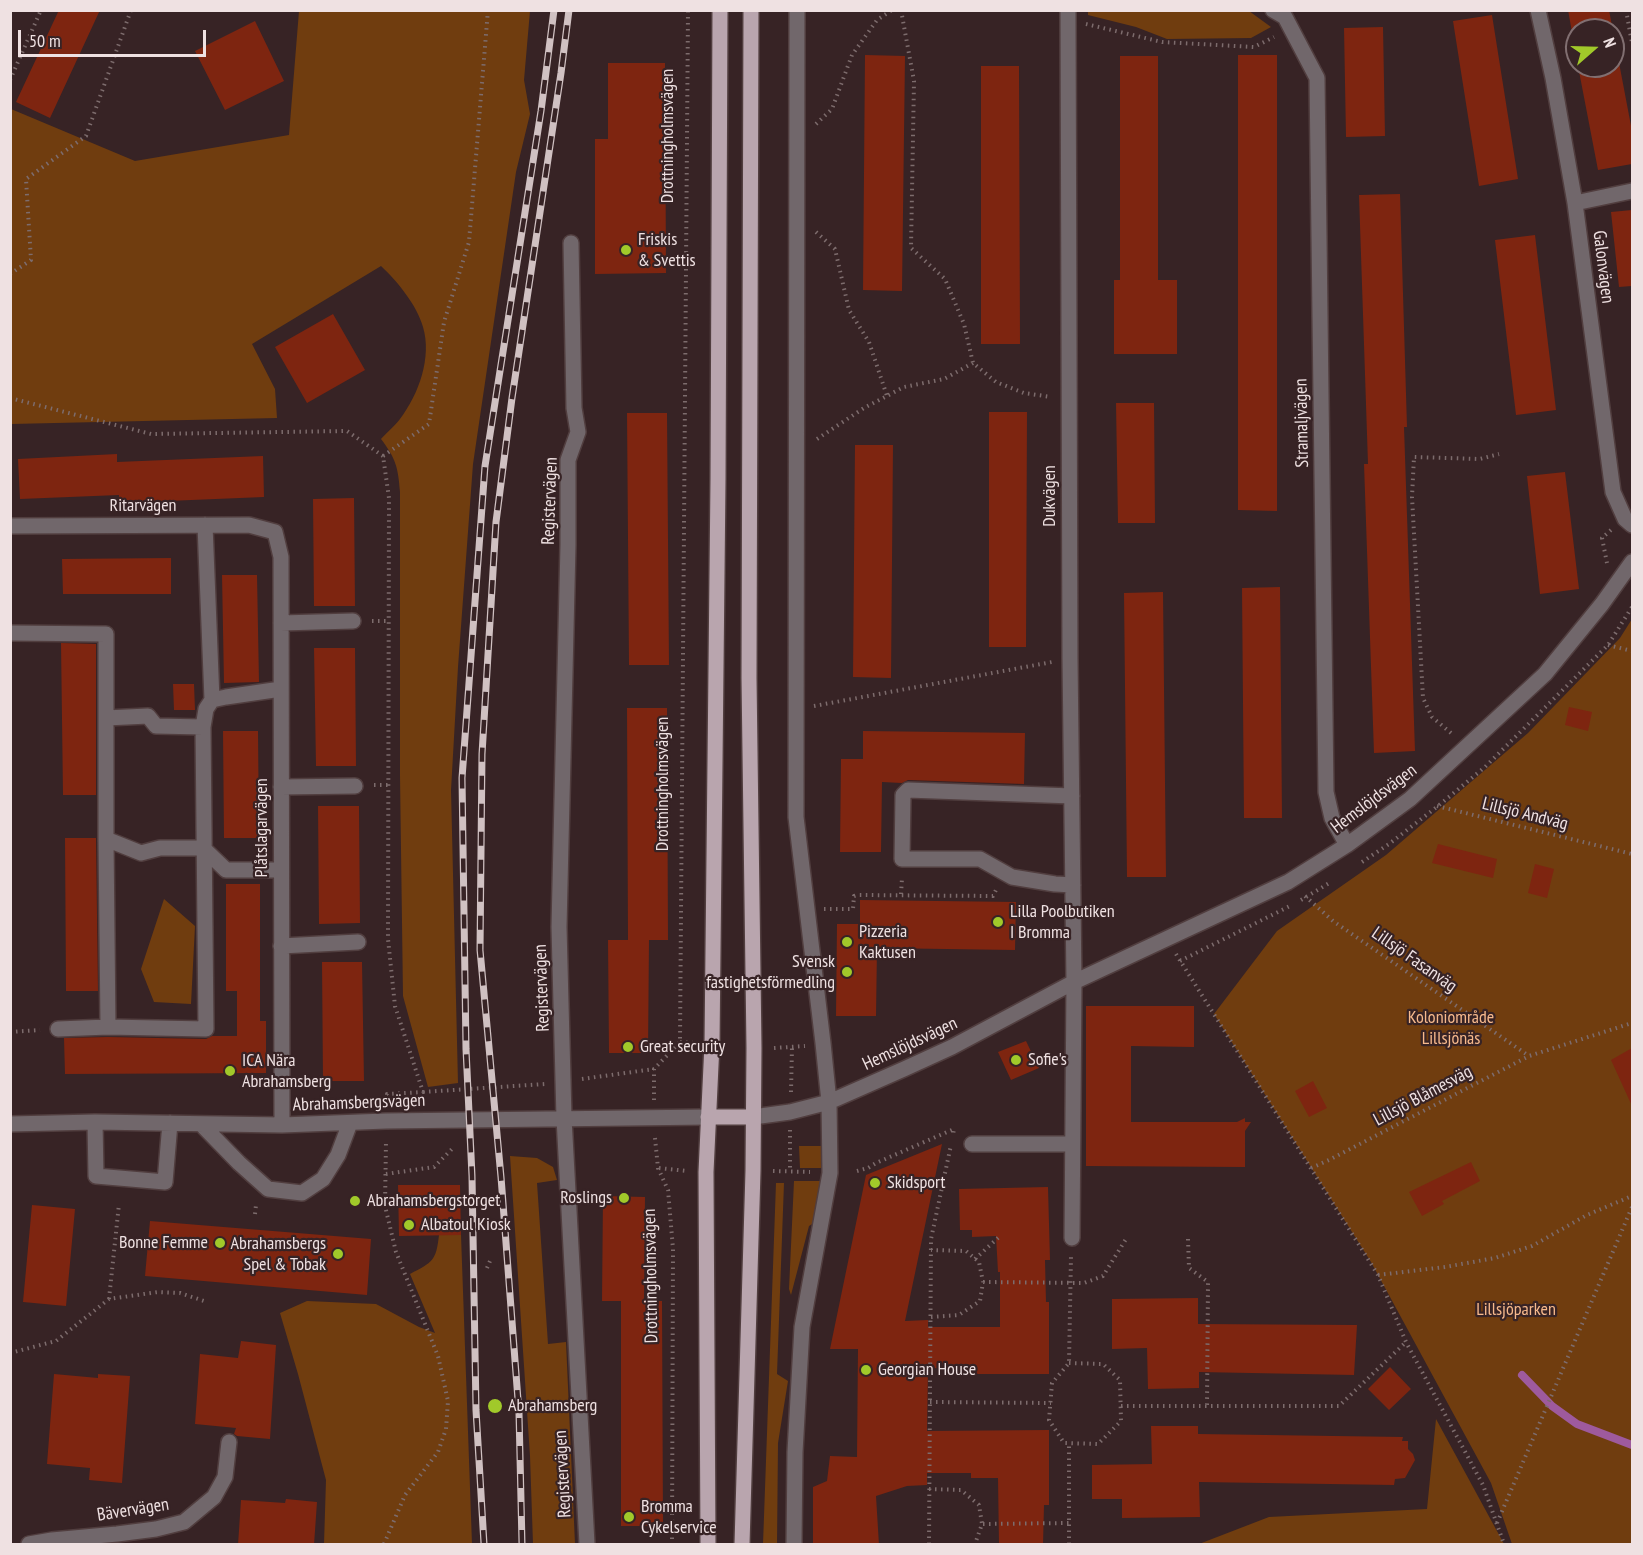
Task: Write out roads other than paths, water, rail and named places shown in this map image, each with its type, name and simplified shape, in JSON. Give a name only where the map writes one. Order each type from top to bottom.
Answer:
[{"type":"main road","points":[[708,1545],[706,1172],[713,1008],[720,10]]},
{"type":"main road","points":[[742,1545],[753,1171],[754,1048],[749,678],[752,10]]},
{"type":"main road","points":[[708,1117],[753,1117]]},
{"type":"street","points":[[794,1545],[795,1452],[802,1327],[830,1173],[829,1102],[824,1043],[796,818],[797,10]]},
{"type":"street","name":"Stramaljvägen","points":[[1273,10],[1285,17],[1317,78],[1326,792],[1332,818],[1347,845]]},
{"type":"street","name":"Galonvägen","points":[[1538,10],[1553,78],[1575,202],[1613,492],[1628,522]]},
{"type":"street","name":"Dukvägen","points":[[1068,16],[1070,659],[1074,982]]},
{"type":"street","points":[[1575,202],[1632,191]]},
{"type":"street","name":"Registervägen","points":[[571,243],[574,408],[578,432],[568,460],[559,927],[564,1118],[586,1545]]},
{"type":"street","points":[[205,525],[213,700]]},
{"type":"street","name":"Ritarvägen","points":[[10,526],[249,525],[275,532]]},
{"type":"street","name":"Plåtslagarvägen","points":[[275,532],[281,557],[282,1125]]},
{"type":"street","name":"Hemslöjdsvägen","points":[[753,1117],[790,1112],[829,1102],[952,1047],[1074,982],[1288,882],[1347,845],[1410,800],[1545,674],[1602,604],[1632,562]]},
{"type":"street","points":[[281,623],[353,621]]},
{"type":"street","points":[[10,633],[106,634],[108,1027]]},
{"type":"street","points":[[58,1029],[108,1027],[206,1029],[203,727],[206,709],[213,700],[281,689]]},
{"type":"street","points":[[106,718],[148,716],[156,726],[203,727]]},
{"type":"street","points":[[281,787],[355,786]]},
{"type":"street","points":[[1072,796],[908,790],[903,795],[902,859],[980,859],[1012,877],[1073,885]]},
{"type":"street","points":[[106,839],[141,852],[160,848],[203,848],[226,870],[281,870]]},
{"type":"street","points":[[281,946],[358,942]]},
{"type":"street","points":[[1072,1238],[1074,982]]},
{"type":"street","name":"Abrahamsbergsvägen","points":[[10,1124],[95,1122],[282,1125],[386,1121],[708,1117]]},
{"type":"street","points":[[95,1122],[96,1176],[165,1182],[170,1123]]},
{"type":"street","points":[[201,1124],[267,1189],[302,1193],[323,1179],[338,1155],[350,1123]]},
{"type":"street","points":[[972,1144],[1072,1144]]},
{"type":"street","name":"Bävervägen","points":[[29,1545],[52,1540],[156,1529],[184,1522],[213,1497],[225,1477],[229,1442]]},
{"type":"waterway","points":[[1522,1375],[1552,1406],[1577,1424],[1632,1445]]},
{"type":"railway","points":[[484,1544],[476,1410],[472,1176],[466,1049],[462,778],[485,466],[541,111],[554,10]]},
{"type":"railway","points":[[522,1544],[519,1413],[501,1177],[480,950],[482,754],[496,522],[569,10]]},
{"type":"place","name":"Friskis & Svettis","points":[[626,250]]},
{"type":"place","name":"Lilla Poolbutiken I Bromma","points":[[998,922]]},
{"type":"place","name":"Pizzeria Kaktusen","points":[[847,942]]},
{"type":"place","name":"Svensk fastighetsförmedling","points":[[847,972]]},
{"type":"place","name":"Great security","points":[[628,1047]]},
{"type":"place","name":"Sofie's","points":[[1016,1060]]},
{"type":"place","name":"ICA Nära Abrahamsberg","points":[[230,1071]]},
{"type":"place","name":"Skidsport","points":[[875,1183]]},
{"type":"place","name":"Roslings","points":[[624,1198]]},
{"type":"place","name":"Abrahamsbergstorget","points":[[355,1201]]},
{"type":"place","name":"Albatoul Kiosk","points":[[409,1225]]},
{"type":"place","name":"Bonne Femme","points":[[220,1243]]},
{"type":"place","name":"Abrahamsbergs Spel & Tobak","points":[[338,1254]]},
{"type":"place","name":"Georgian House","points":[[866,1370]]},
{"type":"place","name":"Abrahamsberg","points":[[495,1406]]},
{"type":"place","name":"Bromma Cykelservice","points":[[629,1517]]},
{"type":"park label","name":"Koloniområde Lillsjönäs","points":[[1451,1028]]},
{"type":"park label","name":"Lillsjöparken","points":[[1516,1310]]}]
